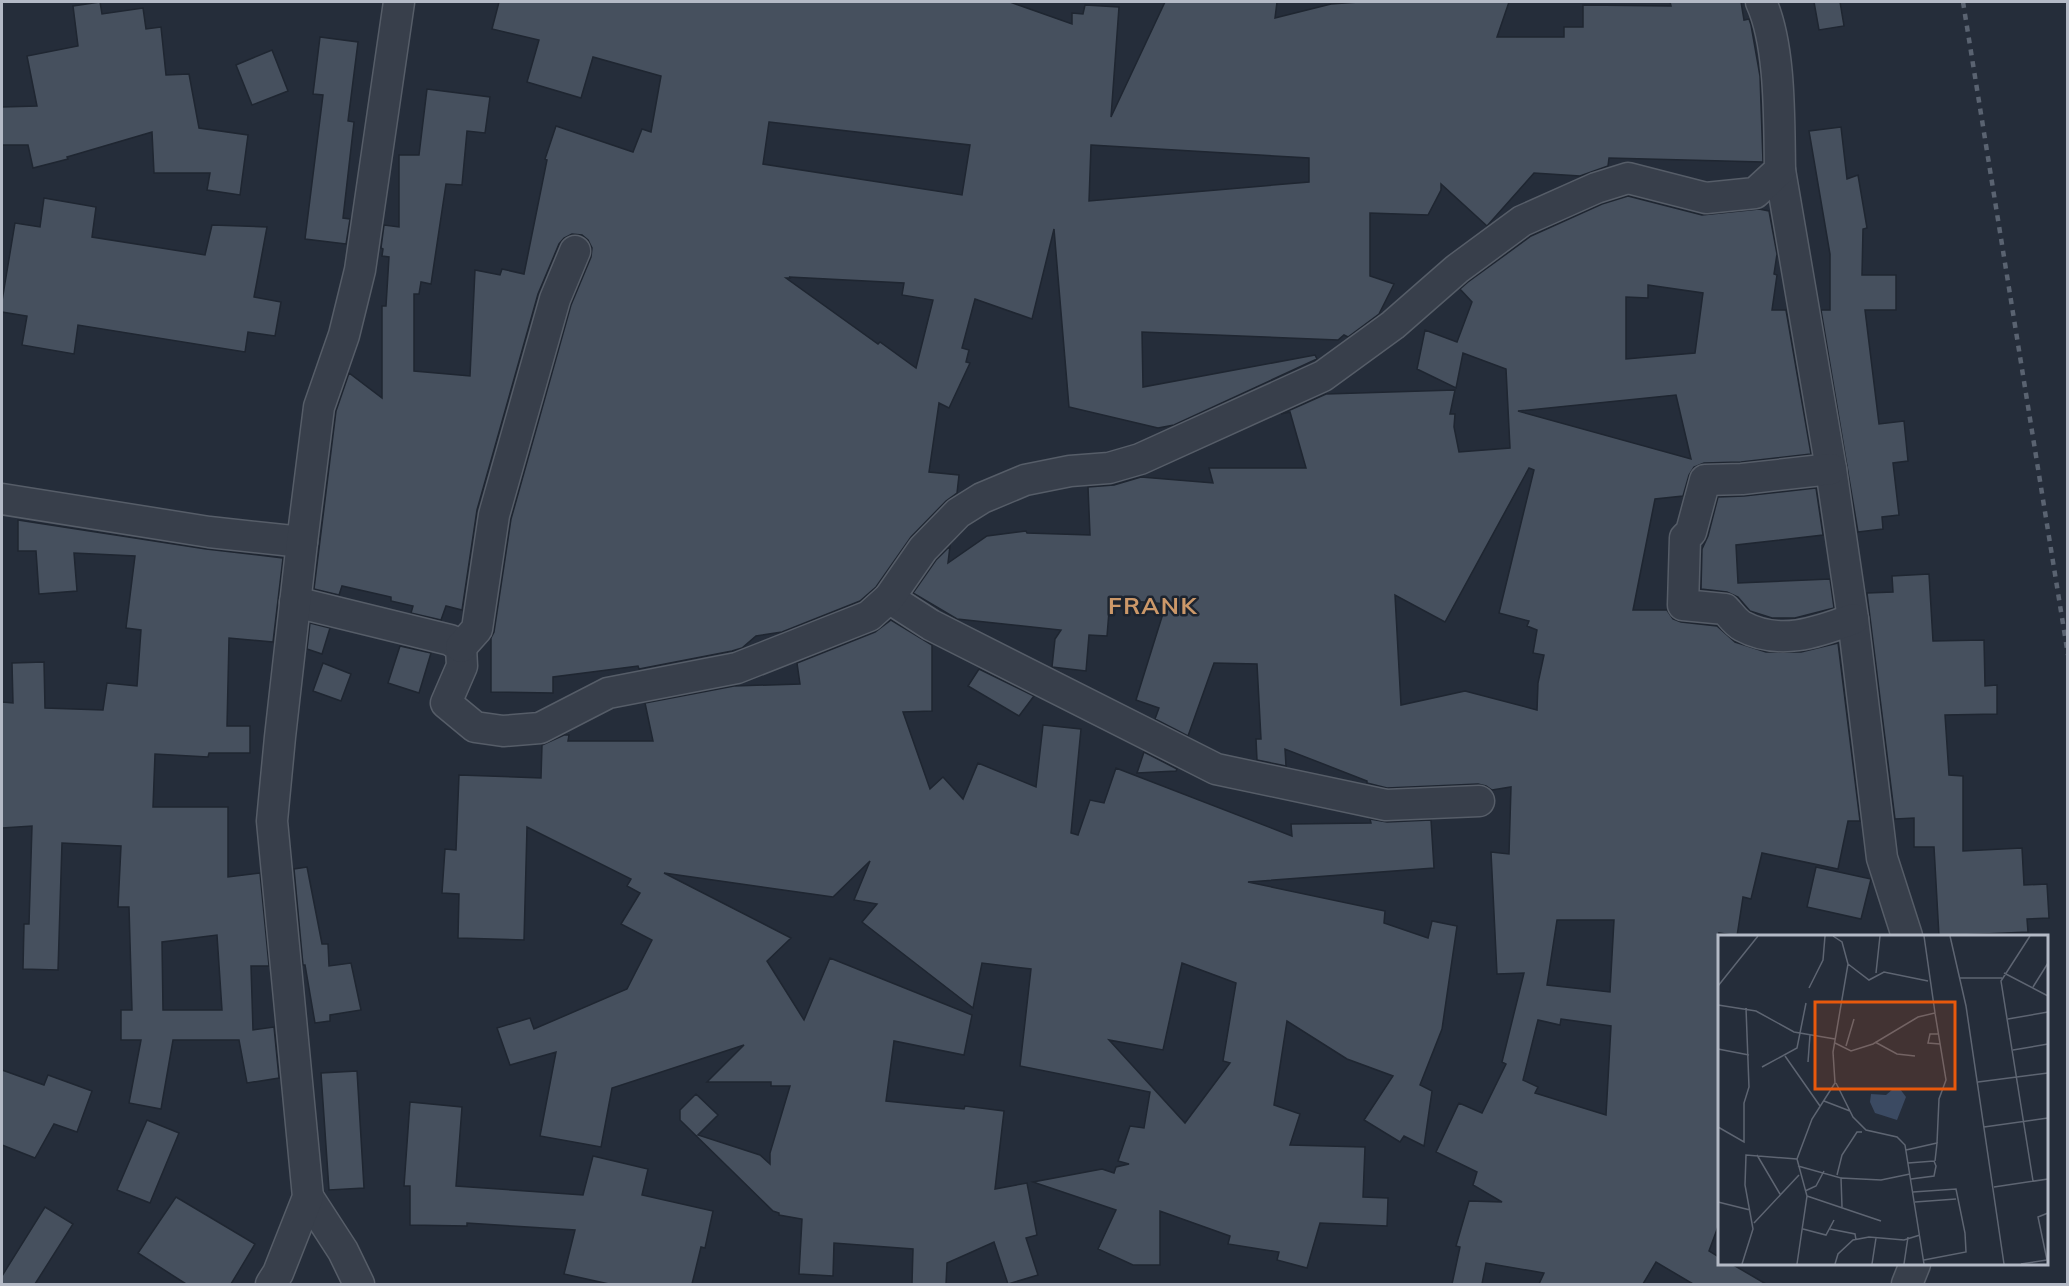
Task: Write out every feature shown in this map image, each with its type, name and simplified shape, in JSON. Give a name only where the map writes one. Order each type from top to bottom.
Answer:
[{"type":"street","points":[[271,1284],[278,1273],[308,1197],[272,821],[295,602],[319,407],[344,335],[360,270],[399,2]]},
{"type":"street","points":[[1761,2],[1770,21],[1779,103],[1780,170],[1831,469],[1853,619],[1882,858],[1907,935]]},
{"type":"street","points":[[575,251],[555,299],[494,515],[477,629],[461,647],[462,666],[446,703],[475,727],[503,731],[540,728],[608,693],[737,668],[869,616],[889,597],[923,549],[958,513],[982,498],[1025,480],[1070,471],[1109,468],[1140,459],[1323,376],[1393,325],[1457,269],[1522,221],[1596,188],[1628,178],[1706,198],[1755,193],[1780,170]]},
{"type":"street","points":[[1831,469],[1742,479],[1705,480],[1690,532],[1685,538],[1683,604],[1725,609],[1740,625],[1775,638],[1818,632],[1853,619]]},
{"type":"street","points":[[2,499],[209,532],[302,542]]},
{"type":"street","points":[[889,597],[931,624],[1216,769],[1386,805],[1479,801]]},
{"type":"street","points":[[295,602],[450,640],[461,647]]},
{"type":"street","points":[[308,1197],[344,1251],[359,1284]]},
{"type":"street","points":[[1906,1284],[1914,1265]]},
{"type":"building","points":[[100,2],[102,14],[143,8],[146,29],[161,27],[166,75],[189,74],[199,128],[248,135],[240,195],[207,190],[210,173],[154,173],[152,132],[33,168],[28,145],[2,145],[2,107],[37,106],[27,56],[78,46],[73,6]]},
{"type":"building","points":[[499,2],[1010,2],[1072,24],[1072,13],[1083,14],[1085,5],[1119,7],[1111,117],[1165,2],[1277,2],[1275,18],[1331,4],[1359,2],[1509,2],[1497,37],[1564,37],[1564,27],[1583,27],[1583,5],[1671,6],[1670,2],[1741,2],[1744,20],[1749,19],[1751,25],[1760,76],[1763,162],[1609,158],[1608,166],[1580,176],[1534,173],[1487,226],[1441,184],[1441,190],[1428,215],[1370,213],[1370,276],[1394,284],[1379,314],[1348,337],[1344,335],[1338,340],[1142,332],[1143,387],[1315,355],[1317,359],[1174,425],[1158,428],[1069,407],[1054,229],[1032,319],[975,299],[962,348],[969,350],[966,362],[970,363],[949,408],[939,403],[929,472],[959,475],[957,493],[946,501],[911,537],[876,587],[860,601],[782,632],[756,636],[742,648],[732,651],[639,669],[638,666],[553,677],[553,693],[491,692],[491,638],[494,632],[511,519],[571,305],[591,257],[592,248],[582,235],[572,234],[559,244],[538,294],[477,510],[462,610],[446,606],[441,620],[411,613],[413,606],[391,601],[391,597],[342,586],[339,595],[314,589],[336,411],[349,373],[382,398],[382,306],[386,306],[389,257],[382,256],[384,225],[399,227],[399,155],[419,155],[427,89],[490,97],[485,133],[467,131],[462,185],[446,184],[431,284],[421,282],[419,294],[414,294],[414,371],[470,376],[475,270],[500,275],[502,269],[524,274],[547,160],[545,159],[556,126],[633,152],[642,129],[651,132],[661,76],[593,57],[581,98],[527,82],[539,40],[492,29]],"holes":[[[769,122],[970,145],[962,195],[763,164]],[[1091,145],[1309,158],[1309,182],[1089,201]],[[789,277],[904,283],[902,295],[933,300],[916,368],[880,342],[878,344],[786,278],[791,278]]]},
{"type":"building","points":[[1814,2],[1840,2],[1844,26],[1819,30]]},
{"type":"building","points":[[320,37],[358,42],[348,121],[354,122],[343,218],[350,219],[346,244],[305,239],[323,95],[313,94]]},
{"type":"building","points":[[272,50],[288,91],[252,105],[236,65]]},
{"type":"building","points":[[1841,127],[1847,179],[1858,175],[1867,228],[1863,229],[1862,275],[1896,275],[1896,310],[1865,310],[1879,424],[1904,421],[1908,461],[1893,463],[1899,515],[1882,517],[1883,529],[1858,532],[1821,310],[1830,310],[1830,254],[1809,131]]},
{"type":"building","points":[[1628,196],[1702,215],[1759,209],[1769,211],[1777,254],[1774,274],[1777,275],[1772,310],[1786,310],[1811,454],[1741,462],[1704,463],[1694,467],[1689,475],[1683,496],[1655,499],[1633,610],[1667,610],[1673,619],[1717,626],[1735,642],[1766,652],[1801,652],[1838,643],[1860,821],[1848,821],[1838,869],[1762,853],[1751,899],[1743,897],[1737,935],[1719,933],[1718,935],[1718,1227],[1709,1251],[1718,1256],[1718,1265],[1733,1265],[1766,1284],[1693,1284],[1656,1262],[1643,1284],[1539,1284],[1544,1273],[1486,1263],[1482,1284],[1452,1284],[1460,1247],[1456,1246],[1469,1201],[1502,1202],[1473,1185],[1477,1172],[1436,1152],[1459,1103],[1482,1113],[1506,1064],[1502,1062],[1524,973],[1497,974],[1491,852],[1509,854],[1511,787],[1492,790],[1478,784],[1387,788],[1367,783],[1367,781],[1285,749],[1286,766],[1257,760],[1256,739],[1261,739],[1257,664],[1214,663],[1188,736],[1155,719],[1159,708],[1136,700],[1166,604],[1110,599],[1107,636],[1089,635],[1086,671],[1052,667],[1055,639],[1061,630],[957,619],[913,593],[936,560],[950,546],[948,563],[987,536],[1026,531],[1027,533],[1090,535],[1088,487],[1114,485],[1141,477],[1213,483],[1209,468],[1306,468],[1290,412],[1281,414],[1326,394],[1455,390],[1450,414],[1455,414],[1454,427],[1459,452],[1510,448],[1506,369],[1463,353],[1456,388],[1417,369],[1425,330],[1457,342],[1472,302],[1460,289],[1531,236],[1602,204]],"holes":[[[1648,285],[1703,293],[1695,353],[1626,359],[1626,297],[1648,298]],[[1676,395],[1691,459],[1518,411]],[[1529,468],[1534,470],[1499,613],[1529,621],[1527,626],[1537,630],[1533,653],[1544,655],[1538,683],[1537,710],[1465,691],[1401,705],[1395,595],[1445,622]],[[1557,920],[1614,920],[1610,992],[1547,985]],[[1561,1019],[1611,1026],[1606,1115],[1535,1093],[1538,1087],[1523,1080],[1538,1020],[1560,1025]]]},
{"type":"building","points":[[44,198],[96,207],[92,237],[205,255],[212,225],[267,227],[254,297],[281,302],[275,336],[248,332],[245,352],[78,325],[74,354],[22,345],[27,316],[2,312],[2,301],[15,223],[40,227]]},
{"type":"building","points":[[1816,488],[1823,535],[1736,545],[1738,583],[1830,579],[1834,608],[1795,618],[1772,618],[1750,611],[1738,597],[1727,592],[1701,589],[1702,549],[1708,536],[1718,497]]},
{"type":"building","points":[[18,520],[206,549],[283,558],[273,642],[229,638],[227,726],[250,726],[250,753],[209,753],[208,757],[155,754],[153,807],[228,807],[228,877],[260,873],[269,966],[251,966],[253,1030],[274,1027],[279,1078],[247,1083],[239,1040],[173,1040],[161,1109],[129,1103],[141,1040],[121,1040],[121,1010],[132,1010],[129,907],[118,907],[121,846],[62,843],[58,970],[23,969],[24,924],[29,924],[32,826],[2,828],[2,702],[13,703],[12,663],[44,662],[45,708],[103,710],[107,683],[137,686],[141,630],[126,628],[135,556],[74,553],[77,591],[39,594],[36,551],[18,551]],"holes":[[[217,935],[222,1010],[163,1010],[162,942]]]},
{"type":"building","points":[[1929,574],[1933,641],[1984,640],[1985,686],[1997,685],[1997,714],[1945,715],[1949,775],[1963,776],[1963,851],[2022,848],[2024,885],[2047,884],[2049,918],[2027,919],[2028,932],[1939,935],[1934,847],[1914,847],[1914,818],[1895,819],[1867,593],[1893,592],[1892,576]]},
{"type":"building","points":[[891,620],[932,645],[932,711],[903,712],[930,789],[943,777],[963,799],[978,763],[1036,787],[1043,725],[1081,729],[1071,833],[1078,835],[1090,800],[1104,803],[1116,768],[1292,836],[1291,824],[1371,823],[1370,819],[1387,822],[1431,820],[1434,868],[1248,882],[1385,911],[1384,923],[1428,938],[1432,921],[1457,926],[1442,1029],[1420,1085],[1432,1091],[1424,1146],[1404,1136],[1400,1142],[1364,1120],[1393,1076],[1347,1059],[1287,1021],[1274,1105],[1300,1114],[1290,1145],[1365,1147],[1363,1197],[1388,1198],[1387,1226],[1320,1223],[1307,1268],[1277,1260],[1279,1252],[1228,1244],[1230,1236],[1160,1211],[1160,1265],[1133,1265],[1098,1249],[1116,1210],[1033,1182],[1102,1169],[1114,1173],[1116,1167],[1129,1164],[1118,1161],[1130,1126],[1144,1128],[1150,1092],[1020,1066],[1031,969],[982,963],[973,1008],[862,922],[877,904],[854,900],[870,861],[833,897],[664,873],[791,938],[767,961],[804,1020],[830,958],[972,1015],[964,1055],[894,1041],[886,1101],[1004,1111],[995,1189],[1027,1183],[1037,1235],[1026,1238],[1038,1275],[1008,1284],[994,1242],[947,1263],[946,1284],[912,1284],[913,1249],[834,1243],[833,1276],[799,1274],[802,1219],[779,1215],[773,1211],[680,1120],[680,1110],[696,1094],[718,1115],[698,1135],[760,1155],[770,1164],[770,1153],[790,1086],[771,1086],[771,1082],[707,1082],[744,1045],[612,1088],[601,1147],[540,1136],[556,1052],[510,1065],[497,1028],[530,1018],[534,1029],[627,989],[652,940],[621,924],[640,893],[627,886],[631,879],[527,827],[524,940],[458,938],[459,894],[442,893],[445,849],[456,850],[459,775],[541,778],[542,745],[564,735],[569,735],[568,741],[653,741],[645,703],[734,686],[800,684],[797,663],[875,632]],"holes":[[[1182,963],[1236,983],[1223,1061],[1230,1063],[1185,1123],[1109,1040],[1163,1050]]]},
{"type":"building","points":[[310,623],[330,628],[322,654],[307,649]]},
{"type":"building","points":[[400,646],[431,653],[419,693],[388,683]]},
{"type":"building","points":[[323,663],[351,674],[341,701],[313,691]]},
{"type":"building","points":[[979,669],[1034,696],[1019,716],[968,686]]},
{"type":"building","points":[[1144,752],[1177,769],[1176,771],[1137,773]]},
{"type":"building","points":[[307,867],[322,944],[328,944],[329,966],[351,963],[361,1010],[330,1015],[330,1021],[315,1023],[305,965],[303,965],[294,869]]},
{"type":"building","points":[[1816,867],[1871,879],[1861,919],[1807,907]]},
{"type":"building","points":[[2,1070],[44,1085],[48,1075],[92,1091],[77,1132],[54,1124],[35,1158],[2,1145]]},
{"type":"building","points":[[357,1071],[364,1188],[329,1190],[321,1073]]},
{"type":"building","points":[[410,1102],[462,1107],[456,1186],[583,1195],[593,1156],[648,1169],[642,1195],[713,1211],[705,1248],[701,1247],[692,1284],[609,1284],[564,1274],[575,1230],[467,1223],[467,1226],[410,1225],[410,1186],[404,1186]]},
{"type":"building","points":[[147,1120],[179,1133],[150,1203],[117,1190]]},
{"type":"building","points":[[176,1197],[255,1244],[231,1284],[186,1284],[138,1253]]},
{"type":"building","points":[[45,1207],[73,1224],[35,1284],[2,1284],[2,1276]]},
{"type":"railway","points":[[1963,2],[2068,655]]},
{"type":"district","name":"FRANK","points":[[1153,605]]}]
